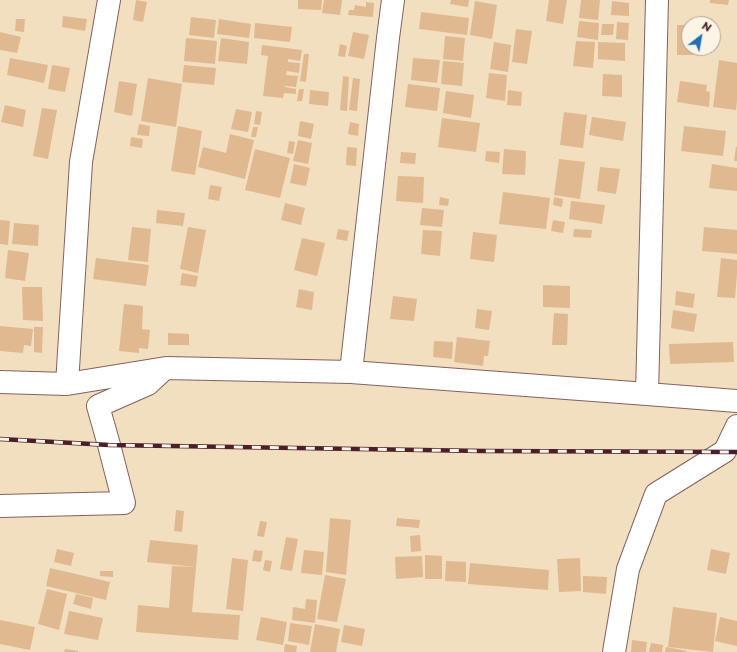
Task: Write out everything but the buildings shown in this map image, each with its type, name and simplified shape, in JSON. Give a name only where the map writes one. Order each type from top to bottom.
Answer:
[{"type":"street","points":[[67,384],[81,162],[109,0]]},
{"type":"street","points":[[350,372],[393,0]]},
{"type":"street","points":[[648,394],[657,0]]},
{"type":"street","points":[[0,506],[124,503],[98,406],[148,384],[166,368]]},
{"type":"street","points":[[0,382],[67,384],[166,368],[350,372],[737,401]]},
{"type":"street","points":[[614,652],[628,570],[656,494],[725,451],[737,426]]},
{"type":"railway","points":[[0,439],[109,445],[483,451],[737,452]]}]
